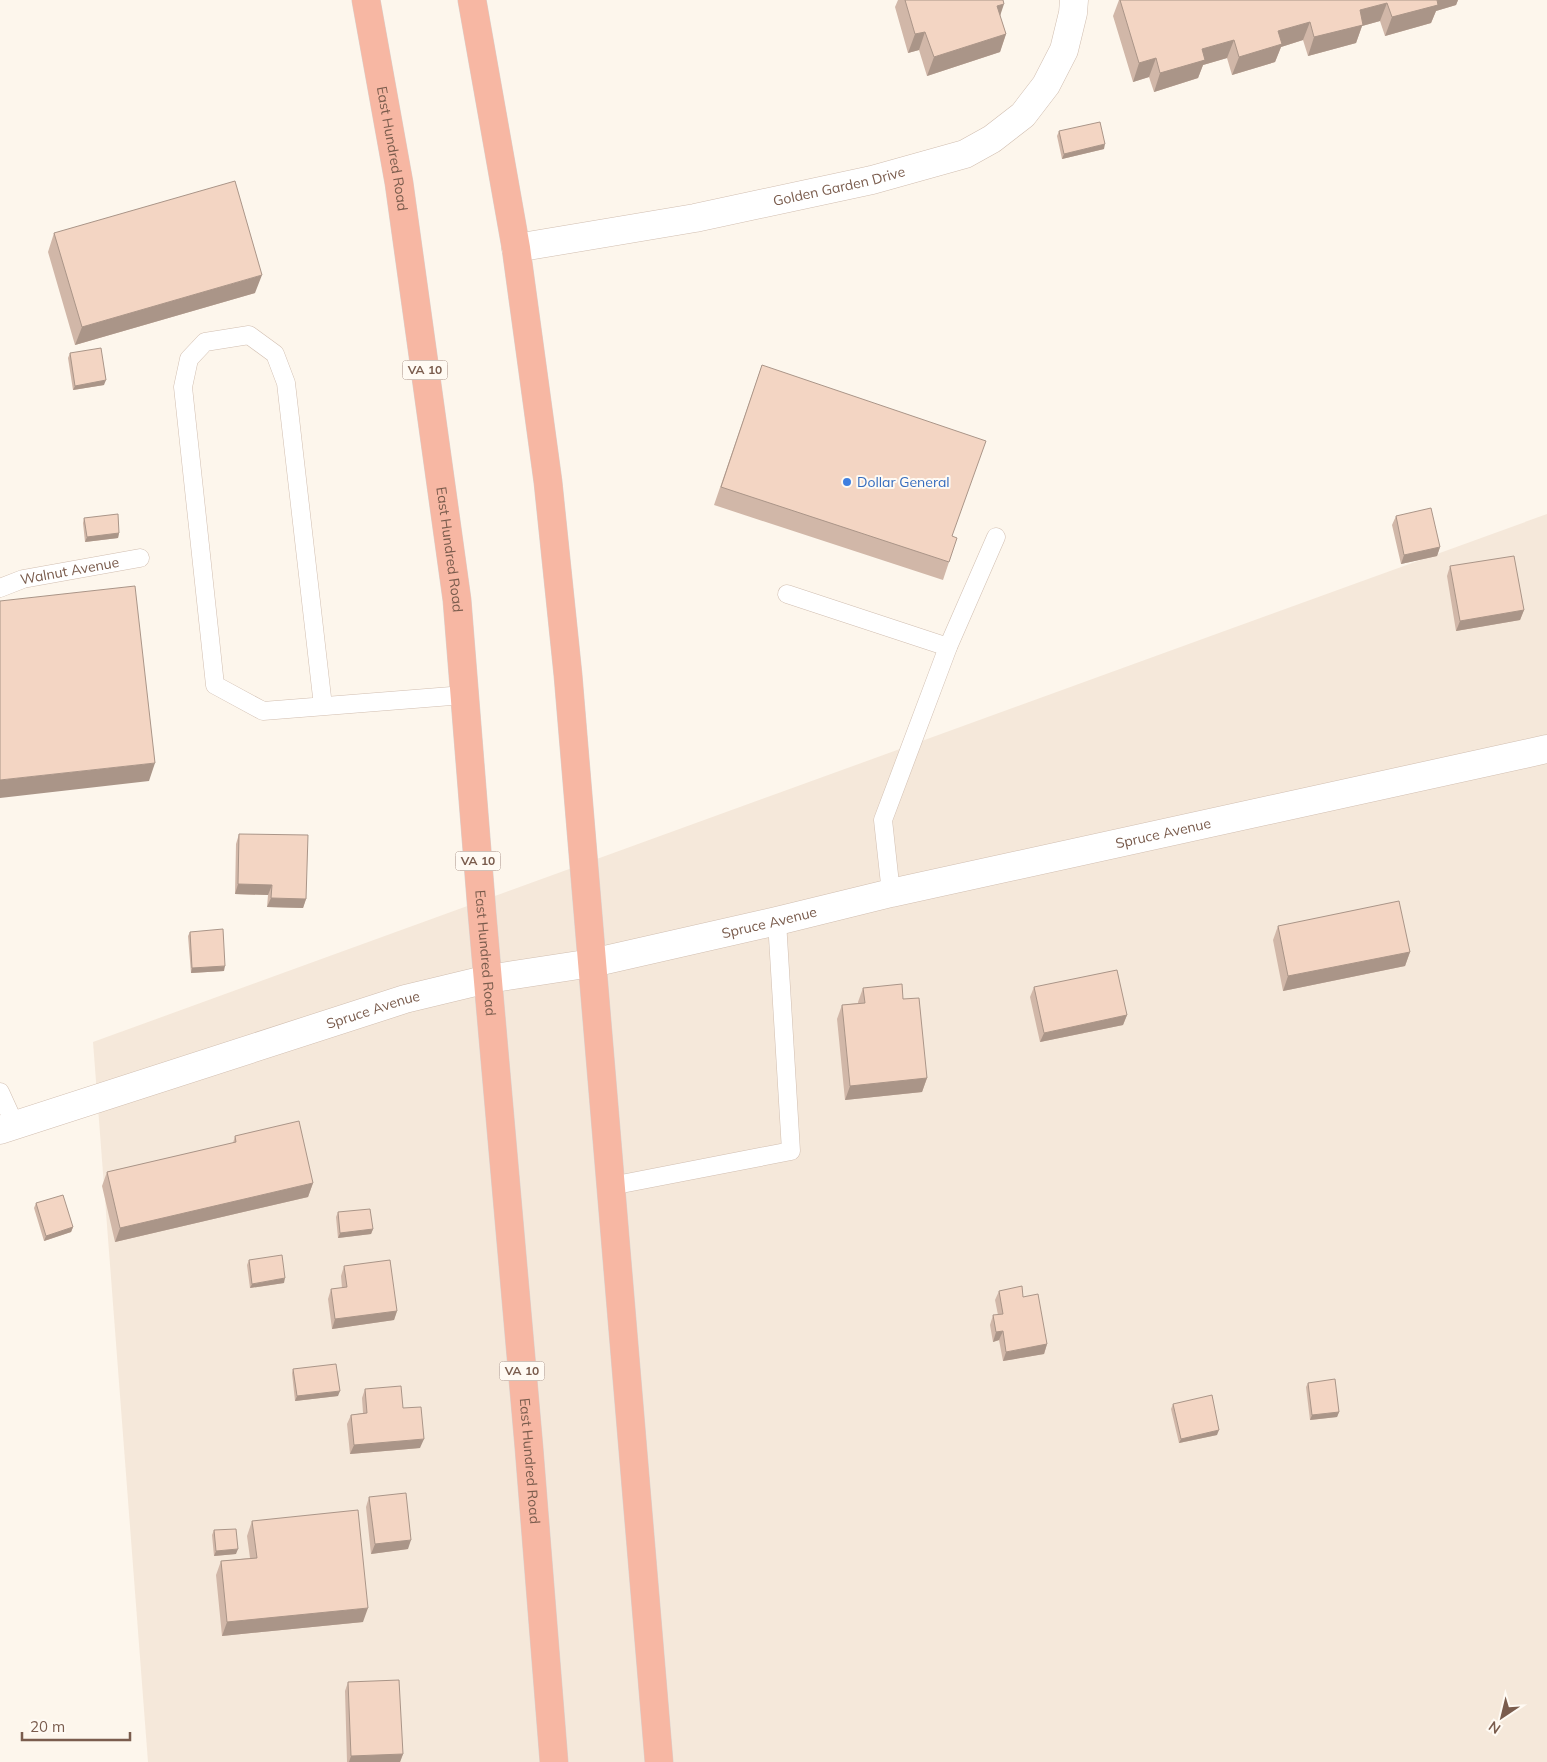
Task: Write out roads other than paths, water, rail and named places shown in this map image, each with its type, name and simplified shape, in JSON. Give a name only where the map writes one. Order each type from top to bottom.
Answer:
[{"type":"highway","name":"East Hundred Road","points":[[366,0],[399,183],[457,600],[554,1762]]},
{"type":"highway","points":[[472,0],[516,248],[548,482],[568,675],[659,1762]]},
{"type":"street","name":"Golden Garden Drive","points":[[516,248],[695,218],[872,180],[965,154],[992,140],[1023,115],[1046,85],[1064,50],[1073,13],[1074,0]]},
{"type":"street","name":"Spruce Avenue","points":[[7,1128],[405,999],[488,979],[592,963],[777,922],[891,893],[1547,748]]},
{"type":"lane","points":[[323,706],[286,383],[276,354],[249,335],[205,342],[189,359],[183,387],[215,685],[263,711],[464,695]]},
{"type":"lane","points":[[891,893],[883,820],[948,647],[996,537]]},
{"type":"lane","name":"Walnut Avenue","points":[[0,588],[23,579],[140,558]]},
{"type":"lane","points":[[786,594],[948,647]]},
{"type":"lane","points":[[611,1186],[791,1150],[777,922]]},
{"type":"lane","points":[[0,1092],[7,1128]]},
{"type":"place","name":"Dollar General","points":[[847,482]]}]
